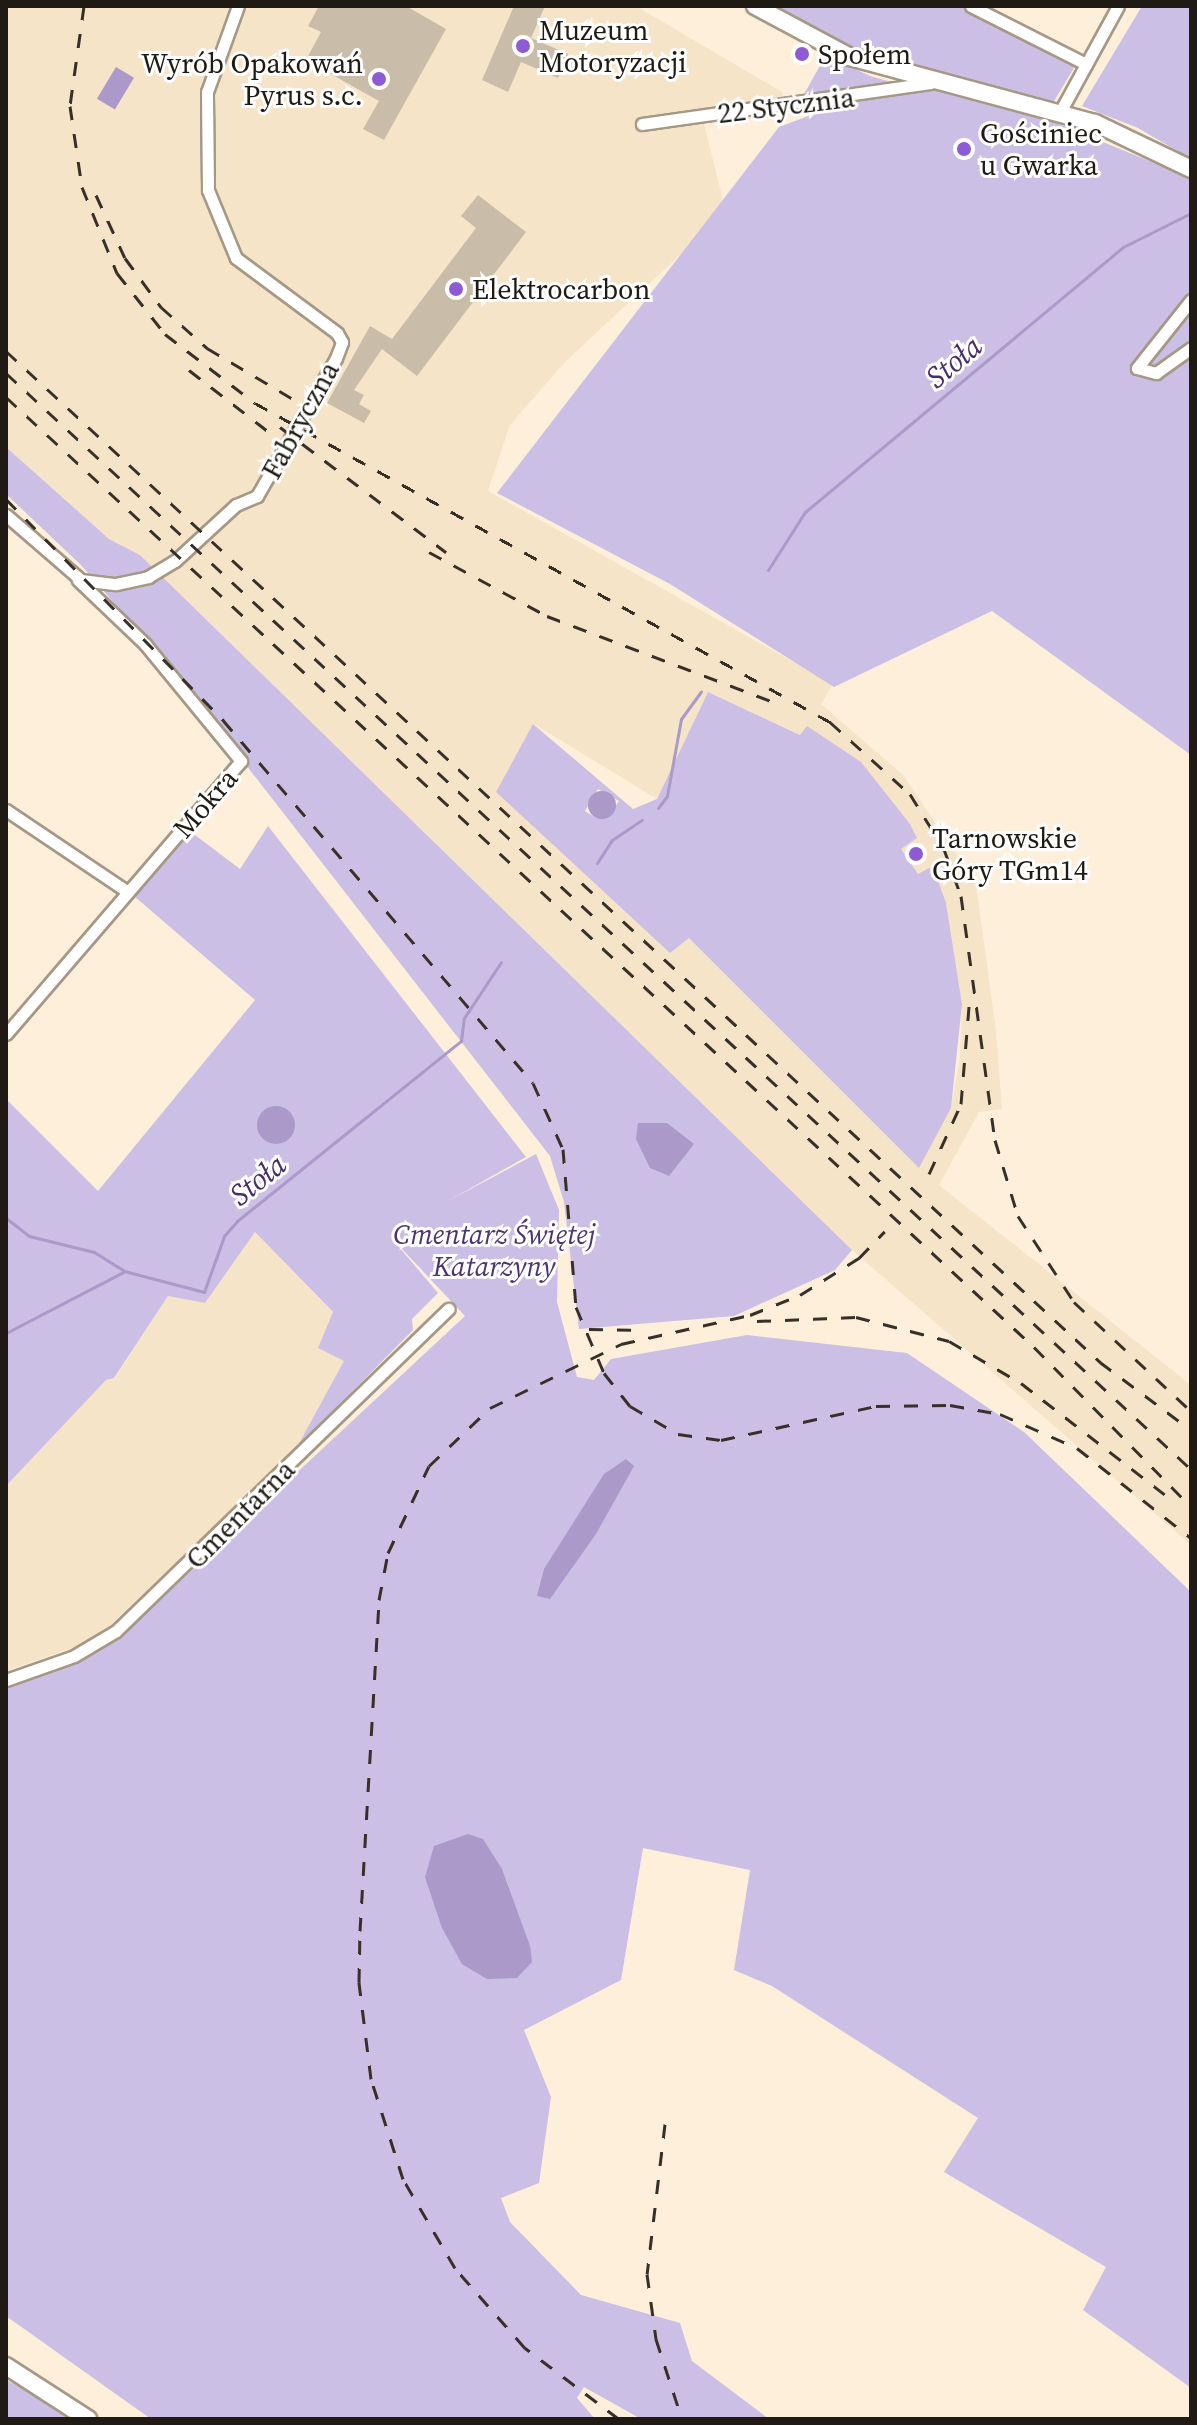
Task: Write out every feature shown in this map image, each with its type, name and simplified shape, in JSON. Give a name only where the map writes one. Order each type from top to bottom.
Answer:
[{"type":"street","name":"Fabryczna","points":[[74,576],[116,584],[148,577],[175,561],[236,505],[257,496],[341,345],[337,333],[253,276],[214,214],[203,156],[207,92],[238,6]]},
{"type":"street","points":[[755,6],[850,57],[930,83],[1060,112],[1149,145],[1191,169]]},
{"type":"street","points":[[971,6],[1086,64]]},
{"type":"street","points":[[1060,112],[1118,6]]},
{"type":"street","name":"22 Stycznia","points":[[642,124],[930,83]]},
{"type":"street","points":[[1191,300],[1137,368],[1156,373],[1191,348]]},
{"type":"street","points":[[6,515],[74,576]]},
{"type":"street","name":"Mokra","points":[[6,1034],[241,761],[145,644],[74,576]]},
{"type":"street","points":[[6,810],[128,892]]},
{"type":"street","name":"Cmentarna","points":[[6,1680],[74,1656],[116,1631],[448,1309]]},
{"type":"street","points":[[6,2366],[88,2419]]},
{"type":"shaded area","points":[[6,6],[636,6],[782,92],[787,118],[703,120],[726,212],[564,363],[510,425],[488,491],[833,684],[821,704],[904,776],[976,884],[996,1031],[1002,1109],[979,1112],[939,1185],[1191,1385],[1191,1545],[852,1250],[140,555],[109,539],[6,447]],"holes":[[[708,692],[801,735],[807,726],[918,875],[933,867],[946,903],[962,1004],[960,1058],[951,1108],[919,1167],[657,905],[507,771],[534,724],[657,799]]]},
{"type":"shaded area","points":[[116,67],[134,78],[115,110],[97,99]]},
{"type":"shaded area","points":[[602,791],[612,795],[616,805],[612,815],[602,819],[592,815],[588,805],[592,795]]},
{"type":"shaded area","points":[[276,1106],[289,1112],[295,1125],[289,1138],[276,1144],[263,1138],[257,1125],[263,1112]]},
{"type":"shaded area","points":[[638,1123],[667,1123],[694,1144],[669,1176],[650,1168],[636,1139]]},
{"type":"shaded area","points":[[255,1232],[333,1313],[344,1361],[297,1447],[108,1627],[88,1642],[6,1671],[6,1486],[106,1380],[115,1378],[168,1296],[205,1303]]},
{"type":"shaded area","points":[[626,1459],[634,1466],[596,1534],[550,1599],[537,1596],[544,1569],[604,1474]]},
{"type":"shaded area","points":[[468,1834],[483,1839],[502,1869],[530,1946],[532,1962],[517,1978],[487,1979],[462,1964],[442,1928],[425,1877],[434,1846]]},
{"type":"green space","points":[[746,6],[966,6],[1078,61],[1044,118],[1191,178],[1191,755],[992,611],[834,687],[670,584],[497,493],[779,127],[878,90],[803,96],[826,55],[870,76],[895,83],[912,77],[853,66]]},
{"type":"green space","points":[[1142,6],[1191,6],[1191,159],[1138,128],[1082,106]]},
{"type":"green space","points":[[6,447],[109,539],[140,555],[852,1250],[835,1270],[734,1316],[579,1329],[564,1202],[550,1156],[169,666],[81,565],[6,494]]},
{"type":"green space","points":[[708,692],[800,735],[807,726],[861,762],[910,824],[917,838],[901,849],[918,874],[933,866],[946,903],[962,1004],[951,1108],[919,1168],[689,938],[670,953],[496,792],[533,724],[633,809],[657,799]],"holes":[[[598,789],[619,801],[609,815],[596,818],[585,811]]]},
{"type":"green space","name":"Cmentarz Świętej Katarzyny","points":[[268,826],[526,1157],[448,1201],[536,1154],[559,1210],[557,1302],[577,1377],[594,1380],[611,1359],[747,1335],[907,1353],[1024,1432],[1191,1592],[1191,2388],[1083,2310],[1106,2267],[944,2172],[978,2118],[772,1986],[734,1970],[750,1870],[643,1848],[621,1980],[524,2030],[551,2097],[539,2183],[501,2198],[510,2222],[581,2295],[680,2323],[692,2361],[769,2419],[641,2419],[584,2387],[577,2398],[595,2419],[151,2419],[6,2316],[6,1686],[115,1642],[465,1316],[388,1234],[438,1293],[412,1319],[413,1330],[297,1447],[344,1361],[318,1348],[333,1312],[255,1232],[205,1303],[168,1296],[114,1378],[106,1380],[6,1486],[6,1099],[98,1191],[255,1000],[134,896],[187,829],[240,869]]},
{"type":"green space","points":[[6,2380],[27,2391],[68,2419],[6,2419]]},
{"type":"building","name":"Wyrób Opakowań Pyrus s.c.","points":[[319,6],[406,6],[446,29],[384,140],[363,129],[379,101],[306,60],[321,32],[308,26]]},
{"type":"building","name":"Muzeum Motoryzacji","points":[[514,6],[545,6],[531,38],[568,54],[558,78],[521,62],[508,92],[482,80]]},
{"type":"building","name":"Elektrocarbon","points":[[478,195],[526,232],[417,376],[382,349],[354,390],[364,395],[359,404],[371,411],[364,423],[327,403],[370,326],[392,339],[476,228],[461,216]]},
{"type":"waterway","name":"Stoła","points":[[768,570],[805,512],[1123,247],[1191,213]]},
{"type":"waterway","name":"Stoła","points":[[658,808],[667,796],[681,719],[701,691]]},
{"type":"waterway","name":"Stoła","points":[[597,863],[612,840],[642,820]]},
{"type":"waterway","name":"Stoła","points":[[6,1218],[29,1236],[94,1252],[124,1271],[204,1292],[224,1236],[237,1221],[461,1041],[464,1018],[501,962]]},
{"type":"waterway","points":[[6,1333],[123,1272]]},
{"type":"railway","points":[[84,6],[70,106],[82,187],[117,273],[165,334],[255,403],[830,722],[910,794],[944,849],[961,896],[995,1140],[1018,1216],[1074,1302],[1191,1411]]},
{"type":"railway","points":[[96,195],[125,258],[161,307],[207,348],[293,399]]},
{"type":"railway","points":[[6,351],[1100,1362],[1191,1430]]},
{"type":"railway","points":[[189,370],[274,436]]},
{"type":"railway","points":[[6,373],[1191,1469]]},
{"type":"railway","points":[[6,397],[1034,1347],[1191,1507]]},
{"type":"railway","points":[[280,427],[446,552]]},
{"type":"railway","points":[[6,499],[223,720],[533,1083],[563,1149],[576,1307],[604,1373],[630,1406],[678,1434],[721,1440],[876,1406],[950,1405],[1000,1414],[1077,1448],[1191,1538]]},
{"type":"railway","points":[[429,552],[547,616],[779,704]]},
{"type":"railway","points":[[929,1174],[961,1104],[969,1006]]},
{"type":"railway","points":[[619,2419],[525,2348],[455,2268],[403,2179],[371,2079],[359,1982],[360,1931],[379,1600],[388,1553],[429,1466],[490,1408],[621,1344],[750,1315],[800,1295],[859,1258],[885,1231]]},
{"type":"railway","points":[[757,1321],[856,1317],[949,1341],[1021,1383],[1173,1501]]},
{"type":"railway","points":[[589,1329],[645,1330]]},
{"type":"railway","points":[[665,2124],[647,2274],[656,2339],[682,2419]]},
{"type":"place","name":"Muzeum Motoryzacji","points":[[523,46]]},
{"type":"place","name":"Społem","points":[[802,54]]},
{"type":"place","name":"Wyrób Opakowań Pyrus s.c.","points":[[379,79]]},
{"type":"place","name":"Gościniec u Gwarka","points":[[964,149]]},
{"type":"place","name":"Elektrocarbon","points":[[456,289]]},
{"type":"place","name":"Tarnowskie Góry TGm14","points":[[916,854]]}]
